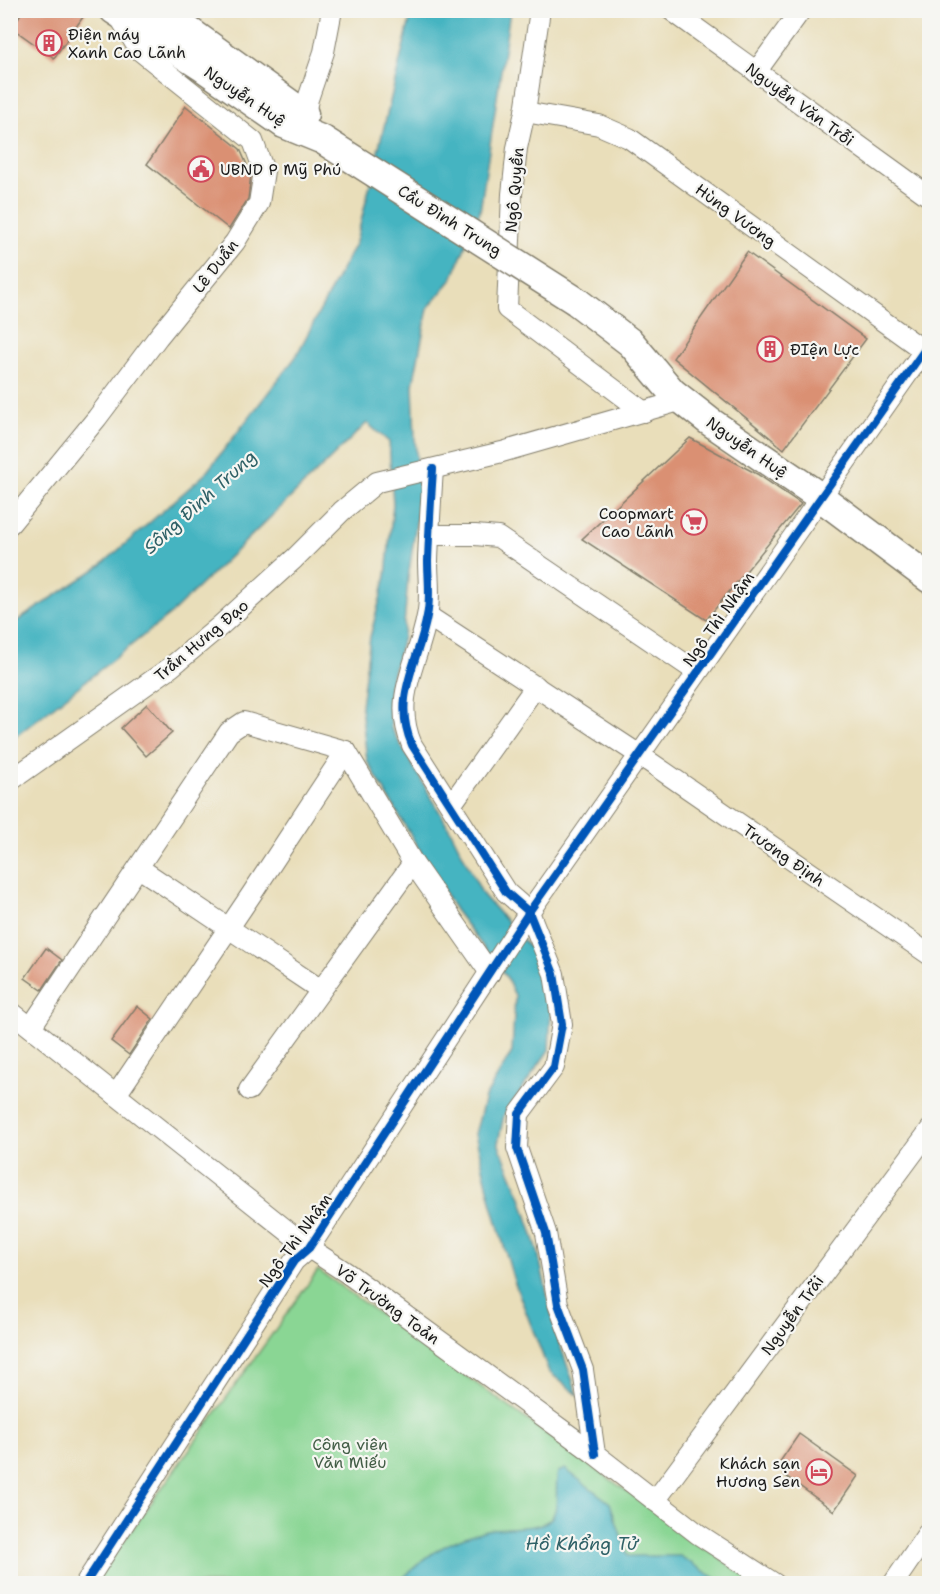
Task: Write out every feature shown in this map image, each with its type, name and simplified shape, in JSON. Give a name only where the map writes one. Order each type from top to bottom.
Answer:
[{"type":"highway","name":"Nguyễn Huệ","points":[[160,10],[305,115],[323,140]]},
{"type":"highway","name":"Nguyễn Huệ","points":[[116,12],[204,68],[284,124],[323,140]]},
{"type":"highway","name":"Cầu Đình Trung","points":[[323,140],[576,301]]},
{"type":"highway","name":"Nguyễn Huệ","points":[[576,301],[631,343],[672,392],[736,440],[819,496],[930,579]]},
{"type":"street","points":[[305,115],[324,52],[332,10]]},
{"type":"street","name":"Ngô Quyền","points":[[540,10],[525,112],[517,148],[512,194],[507,309],[644,412]]},
{"type":"street","name":"Nguyễn Văn Trỗi","points":[[671,10],[930,197]]},
{"type":"street","points":[[756,72],[801,10]]},
{"type":"street","name":"Lê Duẩn","points":[[10,524],[97,418],[158,337],[235,242],[259,203],[264,171],[253,141],[139,50],[116,12]]},
{"type":"street","name":"Hùng Vương","points":[[525,112],[599,125],[630,138],[928,349]]},
{"type":"street","name":"Ngô Thì Nhậm","points":[[85,1584],[294,1261],[309,1248],[529,912],[819,496],[928,349]]},
{"type":"street","points":[[595,1454],[583,1370],[558,1304],[546,1233],[517,1148],[519,1114],[554,1067],[562,1024],[554,974],[529,912],[506,892],[412,745],[406,731],[403,713],[406,689],[428,616],[433,469],[502,453],[683,400]]},
{"type":"street","name":"Trần Hưng Đạo","points":[[10,781],[171,667],[220,626],[294,559],[342,511],[377,482],[433,469]]},
{"type":"street","points":[[429,536],[498,537],[697,672]]},
{"type":"street","name":"Trương Định","points":[[428,616],[638,754],[930,956]]},
{"type":"street","points":[[451,805],[536,686]]},
{"type":"street","points":[[31,1027],[229,732],[243,722],[346,751],[413,863],[490,973]]},
{"type":"street","points":[[116,1095],[346,751]]},
{"type":"street","points":[[249,1090],[413,863]]},
{"type":"street","points":[[139,868],[321,990]]},
{"type":"street","name":"Võ Trường Toản","points":[[10,1011],[309,1248],[347,1273],[595,1454],[698,1534],[775,1584]]},
{"type":"street","name":"Nguyễn Trãi","points":[[655,1501],[930,1130]]},
{"type":"street","points":[[893,1584],[930,1530]]},
{"type":"green space","name":"Công viên Văn Miếu","points":[[318,1270],[755,1583],[93,1584]]},
{"type":"water","name":"Sông Đình Trung","points":[[412,11],[510,11],[480,211],[452,279],[428,308],[413,385],[420,495],[408,579],[403,637],[389,687],[391,728],[452,833],[483,895],[531,949],[551,1010],[549,1050],[504,1115],[498,1143],[521,1197],[537,1248],[556,1334],[578,1395],[549,1372],[514,1281],[475,1134],[485,1097],[512,1052],[515,996],[507,978],[455,910],[367,761],[361,706],[370,637],[386,576],[393,504],[389,442],[367,423],[172,613],[11,740],[11,625],[100,566],[205,474],[295,358],[356,242]]},
{"type":"water","name":"Hồ Khổng Tử","points":[[565,1469],[610,1503],[628,1556],[680,1556],[723,1583],[398,1583],[428,1556],[460,1539],[487,1530],[532,1526],[547,1521],[552,1517],[556,1507],[558,1472]]},
{"type":"building","name":"Điện máy Xanh Cao Lãnh","points":[[23,10],[88,10],[54,58],[12,28]]},
{"type":"building","name":"UBND P Mỹ Phú","points":[[186,106],[240,149],[251,174],[248,199],[229,229],[147,164]]},
{"type":"building","name":"ĐIện Lực","points":[[747,252],[866,339],[784,449],[673,358]]},
{"type":"building","name":"Coopmart Cao Lãnh","points":[[690,438],[757,474],[801,504],[706,620],[582,539]]},
{"type":"building","points":[[147,704],[172,733],[146,756],[121,728]]},
{"type":"building","points":[[46,948],[62,960],[42,990],[25,978]]},
{"type":"building","points":[[137,1006],[153,1019],[129,1055],[111,1041]]},
{"type":"building","name":"Khách sạn Hương Sen","points":[[799,1434],[858,1476],[834,1511],[783,1474],[787,1469],[779,1463]]},
{"type":"cycle path","points":[[85,1584],[294,1261],[309,1248],[529,912],[930,342]]},
{"type":"cycle path","points":[[433,469],[428,609],[405,695],[406,728],[412,745],[506,892],[529,912],[554,974],[562,1024],[554,1067],[519,1114],[517,1148],[546,1233],[558,1304],[583,1370],[595,1454]]},
{"type":"place","name":"Điện máy Xanh Cao Lãnh","points":[[49,43]]},
{"type":"place","name":"UBND P Mỹ Phú","points":[[201,169]]},
{"type":"place","name":"ĐIện Lực","points":[[770,349]]},
{"type":"place","name":"Coopmart Cao Lãnh","points":[[694,522]]},
{"type":"place","name":"Khách sạn Hương Sen","points":[[819,1472]]}]
